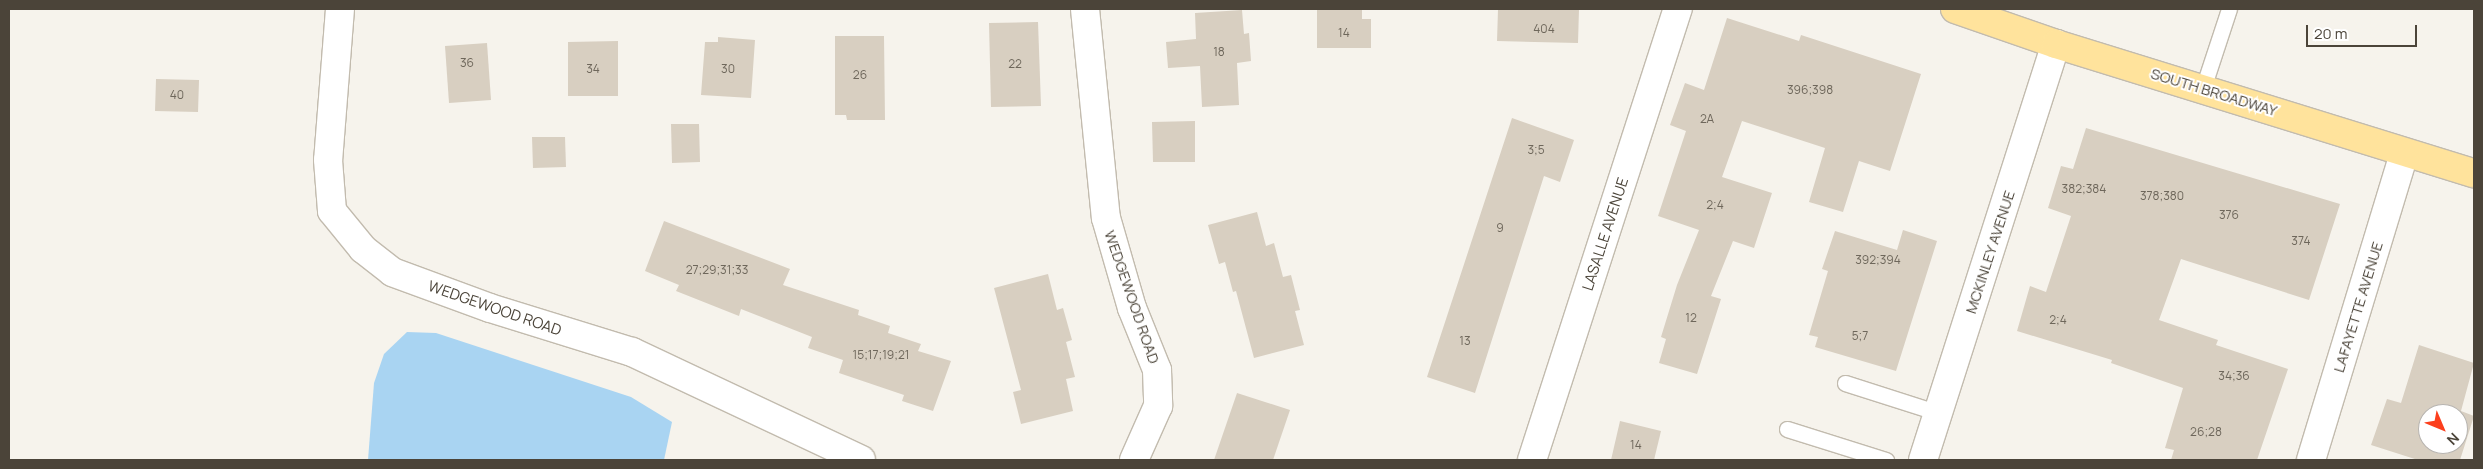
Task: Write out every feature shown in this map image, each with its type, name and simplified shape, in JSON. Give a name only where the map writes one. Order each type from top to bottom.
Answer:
[{"type":"main road","name":"SOUTH BROADWAY","points":[[1955,9],[2056,44],[2203,88],[2404,154],[2474,173]]},
{"type":"street","name":"WEDGEWOOD ROAD","points":[[340,9],[328,160],[332,211],[363,249],[392,272],[490,308],[632,352],[862,460]]},
{"type":"street","name":"WEDGEWOOD ROAD","points":[[1085,9],[1106,218],[1132,308],[1156,370],[1158,406],[1134,460]]},
{"type":"street","name":"LASALLE AVENUE","points":[[1532,460],[1678,9]]},
{"type":"street","name":"MCKINLEY AVENUE","points":[[1924,460],[2056,44]]},
{"type":"street","name":"LAFAYETTE AVENUE","points":[[2311,460],[2404,154]]},
{"type":"lane","points":[[2203,88],[2229,9]]},
{"type":"lane","points":[[1844,383],[1939,413]]},
{"type":"lane","points":[[1787,429],[1886,460]]},
{"type":"water","points":[[407,332],[436,333],[631,397],[672,422],[664,460],[368,460],[374,383],[384,354]]},
{"type":"building","points":[[1317,9],[1362,9],[1362,19],[1371,19],[1371,48],[1317,48]]},
{"type":"building","points":[[1498,9],[1579,9],[1578,43],[1497,41]]},
{"type":"building","points":[[1242,10],[1244,34],[1249,33],[1251,61],[1237,63],[1239,105],[1202,107],[1200,66],[1168,68],[1166,42],[1196,39],[1195,13]]},
{"type":"building","points":[[1727,18],[1799,41],[1801,35],[1921,74],[1890,171],[1859,161],[1843,212],[1809,202],[1825,148],[1742,121],[1722,177],[1772,193],[1754,248],[1733,241],[1711,296],[1721,299],[1697,374],[1659,363],[1666,339],[1661,337],[1677,285],[1699,230],[1658,216],[1686,131],[1670,125],[1685,83],[1704,90]]},
{"type":"building","points":[[1038,22],[1041,106],[991,107],[989,23]]},
{"type":"building","points":[[835,36],[884,36],[885,120],[847,120],[846,115],[835,115]]},
{"type":"building","points":[[718,37],[755,40],[751,98],[701,95],[705,42],[718,42]]},
{"type":"building","points":[[618,41],[618,96],[568,96],[568,42]]},
{"type":"building","points":[[487,43],[491,100],[449,103],[445,46]]},
{"type":"building","points":[[156,79],[199,80],[198,112],[155,111]]},
{"type":"building","points":[[1512,118],[1574,140],[1560,182],[1544,176],[1475,393],[1427,377]]},
{"type":"building","points":[[1195,121],[1195,162],[1153,162],[1152,122]]},
{"type":"building","points":[[671,124],[699,124],[700,162],[672,163]]},
{"type":"building","points":[[2086,128],[2340,204],[2309,300],[2181,259],[2159,320],[2218,340],[2216,345],[2288,369],[2257,460],[2171,460],[2174,450],[2165,448],[2183,388],[2111,363],[2112,360],[2017,331],[2030,286],[2046,292],[2071,216],[2048,208],[2061,166],[2073,169]]},
{"type":"building","points":[[532,137],[565,137],[566,167],[533,168]]},
{"type":"building","points":[[1257,212],[1266,246],[1274,243],[1283,277],[1291,275],[1300,310],[1295,311],[1304,345],[1254,358],[1236,291],[1233,292],[1225,262],[1219,264],[1208,225]]},
{"type":"building","points":[[664,221],[790,269],[783,285],[859,310],[858,315],[890,326],[888,333],[921,344],[918,351],[951,361],[933,411],[902,401],[904,395],[839,373],[843,360],[808,348],[812,337],[741,309],[739,316],[676,291],[679,285],[645,271]]},
{"type":"building","points":[[1903,230],[1937,241],[1896,371],[1815,347],[1818,337],[1809,335],[1828,271],[1822,269],[1835,231],[1897,250]]},
{"type":"building","points":[[1048,274],[1057,310],[1063,308],[1072,340],[1066,342],[1075,377],[1066,379],[1073,411],[1021,424],[1013,392],[1021,390],[994,288]]},
{"type":"building","points":[[2419,345],[2474,363],[2463,404],[2418,404],[2418,454],[2462,454],[2460,460],[2418,460],[2371,445],[2387,399],[2401,403]]},
{"type":"building","points":[[1237,393],[1290,410],[1273,460],[1214,460]]},
{"type":"building","points":[[2468,414],[2474,416],[2468,435]]},
{"type":"building","points":[[1620,421],[1661,431],[1654,460],[1611,460]]}]
